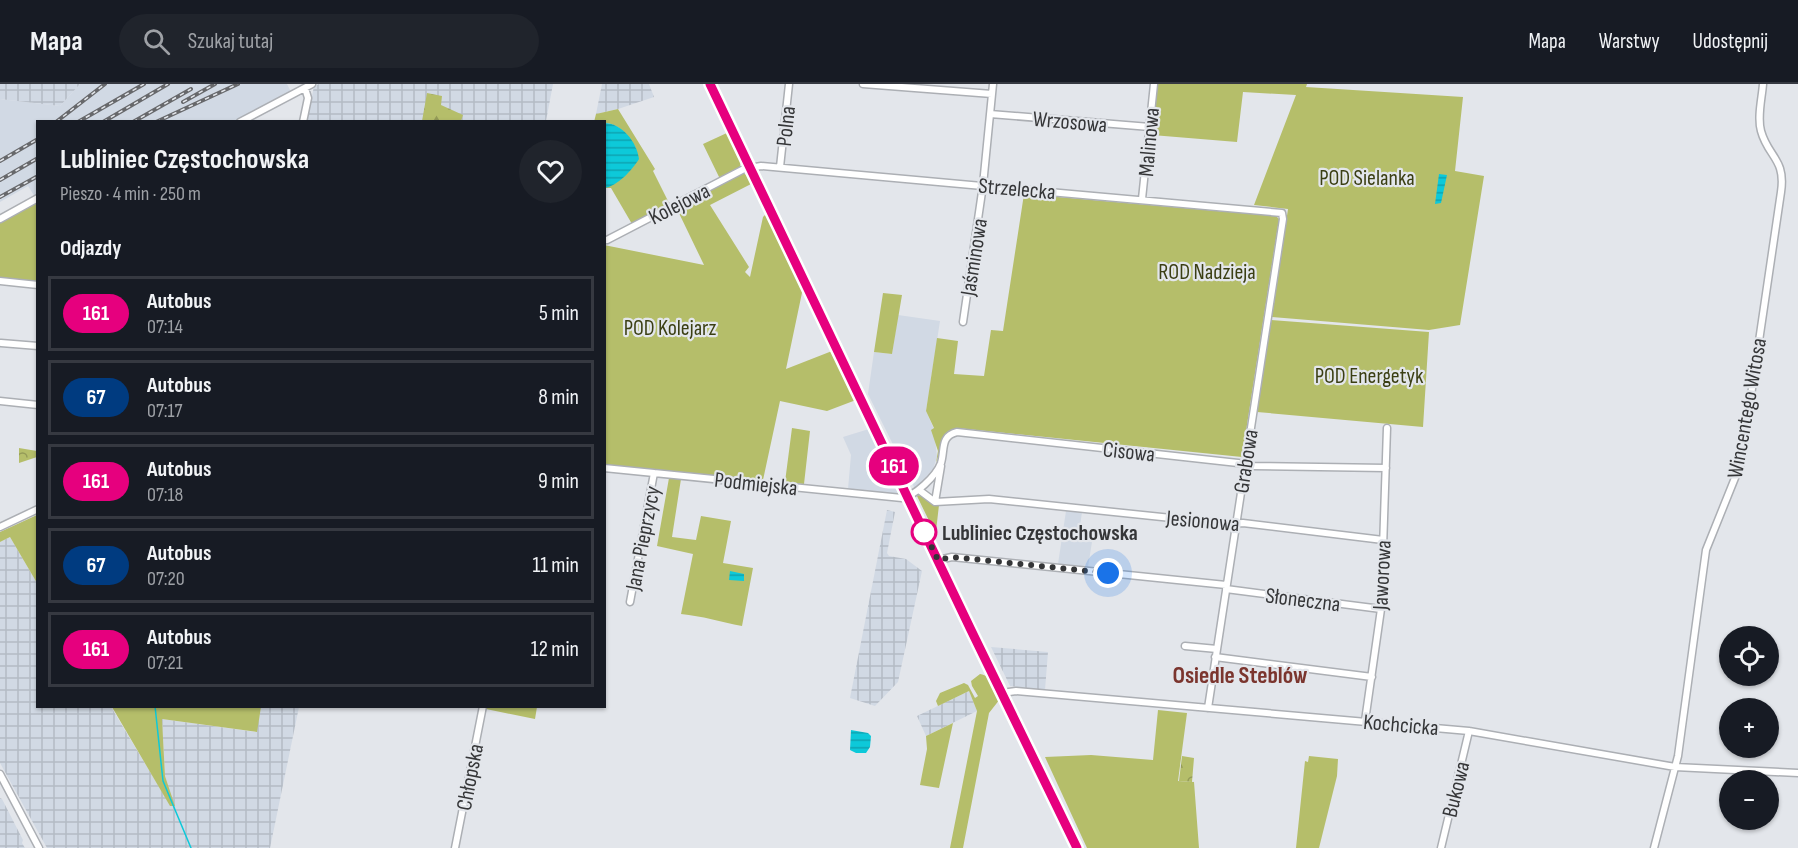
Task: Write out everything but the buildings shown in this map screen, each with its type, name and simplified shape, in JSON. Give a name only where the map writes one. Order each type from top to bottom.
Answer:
[{"type":"main road","points":[[710,84],[1077,848]]},
{"type":"street","points":[[244,120],[312,84]]},
{"type":"street","name":"Polna","points":[[780,167],[789,84]]},
{"type":"street","points":[[863,84],[992,94]]},
{"type":"street","name":"Jaśminowa","points":[[963,322],[983,185],[993,84]]},
{"type":"street","name":"Malinowa","points":[[1142,199],[1154,84]]},
{"type":"street","name":"Wincentego Witosa","points":[[1654,848],[1675,767],[1707,550],[1741,463],[1782,182],[1780,167],[1761,131],[1763,84]]},
{"type":"street","points":[[303,120],[308,98],[305,88]]},
{"type":"street","name":"Wrzosowa","points":[[990,114],[1150,127]]},
{"type":"street","name":"Strzelecka","points":[[750,167],[780,167],[1142,199],[1279,212],[1283,215]]},
{"type":"street","name":"Kolejowa","points":[[607,240],[750,167]]},
{"type":"street","points":[[0,219],[36,199]]},
{"type":"street","name":"Grabowa","points":[[1208,708],[1283,215]]},
{"type":"street","points":[[0,281],[36,285]]},
{"type":"street","points":[[1,343],[36,345]]},
{"type":"street","points":[[0,401],[36,405]]},
{"type":"street","name":"Jaworowa","points":[[1365,721],[1381,609],[1387,428]]},
{"type":"street","name":"Cisowa","points":[[909,497],[919,490],[941,465],[945,440],[950,434],[957,432],[1252,466],[1386,468]]},
{"type":"street","points":[[919,490],[935,502],[941,465]]},
{"type":"street","name":"Podmiejska","points":[[606,468],[909,497]]},
{"type":"street","name":"Jana Pieprzycy","points":[[630,602],[654,473]]},
{"type":"street","name":"Jesionowa","points":[[935,502],[988,500],[1236,523],[1383,540]]},
{"type":"street","points":[[0,526],[36,510]]},
{"type":"street","name":"Słoneczna","points":[[938,560],[952,557],[1226,587],[1381,609]]},
{"type":"street","points":[[1185,646],[1217,649]]},
{"type":"street","points":[[1215,657],[1372,677]]},
{"type":"street","name":"Kochcicka","points":[[1002,693],[1016,691],[1469,731],[1675,767],[1798,773]]},
{"type":"street","name":"Chłopska","points":[[455,848],[483,708]]},
{"type":"street","name":"Bukowa","points":[[1440,848],[1469,731]]},
{"type":"street","points":[[0,774],[39,848]]},
{"type":"shaded area","points":[[0,84],[80,84],[60,106],[0,99]]},
{"type":"shaded area","points":[[80,84],[287,84],[291,92],[236,120],[36,120],[36,196],[28,186],[0,202],[0,99],[60,106]]},
{"type":"shaded area","points":[[319,84],[553,84],[546,120],[307,120],[314,86]]},
{"type":"shaded area","points":[[602,84],[649,84],[654,97],[596,114]]},
{"type":"shaded area","points":[[898,315],[940,321],[926,411],[934,429],[937,457],[933,469],[915,489],[868,394],[874,352],[892,354]]},
{"type":"shaded area","points":[[869,429],[899,494],[848,489],[851,455],[843,437]]},
{"type":"shaded area","points":[[887,510],[895,512],[887,553],[889,556],[906,559],[922,571],[898,682],[875,706],[850,698]]},
{"type":"shaded area","points":[[1066,511],[1082,512],[1078,540],[1092,542],[1088,567],[1058,564]]},
{"type":"shaded area","points":[[10,537],[36,581],[36,708],[112,708],[170,805],[174,805],[165,776],[162,719],[256,732],[261,708],[299,708],[270,848],[47,848],[0,763],[0,542]]},
{"type":"shaded area","points":[[991,647],[1048,652],[1045,690],[1010,686]]},
{"type":"shaded area","points":[[969,691],[977,711],[926,736],[917,716]]},
{"type":"shaded area","points":[[0,798],[23,840],[25,848],[0,848]]},
{"type":"green space","name":"POD Sielanka","points":[[1157,84],[1307,84],[1306,87],[1463,97],[1455,171],[1484,176],[1460,325],[1429,330],[1272,317],[1288,209],[1254,205],[1296,95],[1243,92],[1237,142],[1152,135]]},
{"type":"green space","points":[[427,93],[442,96],[441,105],[463,115],[461,120],[422,120]]},
{"type":"green space","points":[[618,109],[655,169],[653,171],[670,205],[632,224],[611,188],[606,187],[636,148],[614,125],[606,123],[606,120],[594,120],[596,114]]},
{"type":"green space","points":[[729,132],[742,159],[739,169],[720,179],[703,144]]},
{"type":"green space","name":"POD Kolejarz","points":[[742,173],[750,176],[753,183],[710,205],[749,267],[745,272],[750,277],[763,217],[769,216],[803,288],[786,369],[832,351],[856,400],[827,411],[780,401],[763,480],[606,465],[606,245],[704,265],[676,207]]},
{"type":"green space","name":"ROD Nadzieja","points":[[1024,194],[1276,216],[1279,219],[1242,457],[957,428],[944,438],[936,463],[938,451],[931,430],[934,428],[926,411],[937,338],[958,341],[954,374],[984,376],[991,330],[1003,331]]},
{"type":"green space","points":[[36,204],[36,282],[0,277],[0,223]]},
{"type":"green space","points":[[883,293],[902,295],[892,354],[874,352]]},
{"type":"green space","name":"POD Energetyk","points":[[1271,320],[1429,332],[1423,427],[1257,412]]},
{"type":"green space","points":[[792,428],[810,431],[804,484],[785,482]]},
{"type":"green space","points":[[19,448],[36,451],[36,457],[19,463]]},
{"type":"green space","points":[[669,478],[681,479],[672,537],[696,540],[701,516],[731,521],[723,563],[753,568],[742,626],[681,614],[693,554],[657,546]]},
{"type":"green space","points":[[917,496],[939,505],[936,531]]},
{"type":"green space","points":[[36,515],[36,581],[10,537],[0,542],[0,532]]},
{"type":"green space","points":[[980,674],[991,680],[1000,699],[989,713],[963,848],[950,848],[977,711],[969,691],[938,706],[936,701],[940,693],[964,683],[968,685],[975,698],[978,696],[971,681]]},
{"type":"green space","points":[[113,708],[261,708],[257,732],[162,719],[165,776],[175,806],[170,806]]},
{"type":"green space","points":[[486,708],[537,708],[535,719]]},
{"type":"green space","points":[[1158,710],[1187,713],[1178,781],[1194,782],[1199,848],[1087,848],[1045,757],[1091,755],[1153,760]]},
{"type":"green space","points":[[953,723],[939,788],[920,785],[927,749],[926,736]]},
{"type":"green space","points":[[1182,756],[1194,758],[1192,782],[1179,781]]},
{"type":"green space","points":[[1309,756],[1338,759],[1337,776],[1319,848],[1296,848],[1305,761],[1308,762]]},
{"type":"water","points":[[606,123],[617,126],[628,135],[639,159],[629,172],[606,188]]},
{"type":"water","points":[[1439,174],[1447,175],[1441,203],[1435,204]]},
{"type":"water","points":[[730,571],[744,574],[744,581],[729,580]]},
{"type":"water","points":[[851,730],[868,733],[871,736],[870,747],[866,753],[856,753],[850,750]]},
{"type":"waterway","points":[[155,708],[163,781],[191,848]]},
{"type":"railway","points":[[59,120],[105,84]]},
{"type":"railway","points":[[81,120],[144,84]]},
{"type":"railway","points":[[106,120],[168,84]]},
{"type":"railway","points":[[183,102],[215,84]]},
{"type":"railway","points":[[160,120],[238,84]]},
{"type":"railway","points":[[137,120],[191,89]]},
{"type":"railway","points":[[0,161],[36,140]]},
{"type":"railway","points":[[0,180],[36,159]]},
{"type":"railway","points":[[0,197],[36,177]]},
{"type":"bus line","name":"161","points":[[710,84],[1077,848]]},
{"type":"place","name":"Lubliniec Częstochowska","points":[[924,532]]},
{"type":"district","name":"Osiedle Steblów","points":[[1240,675]]},
{"type":"route","points":[[924,532],[921,525],[938,560],[952,557],[1108,573]]}]
